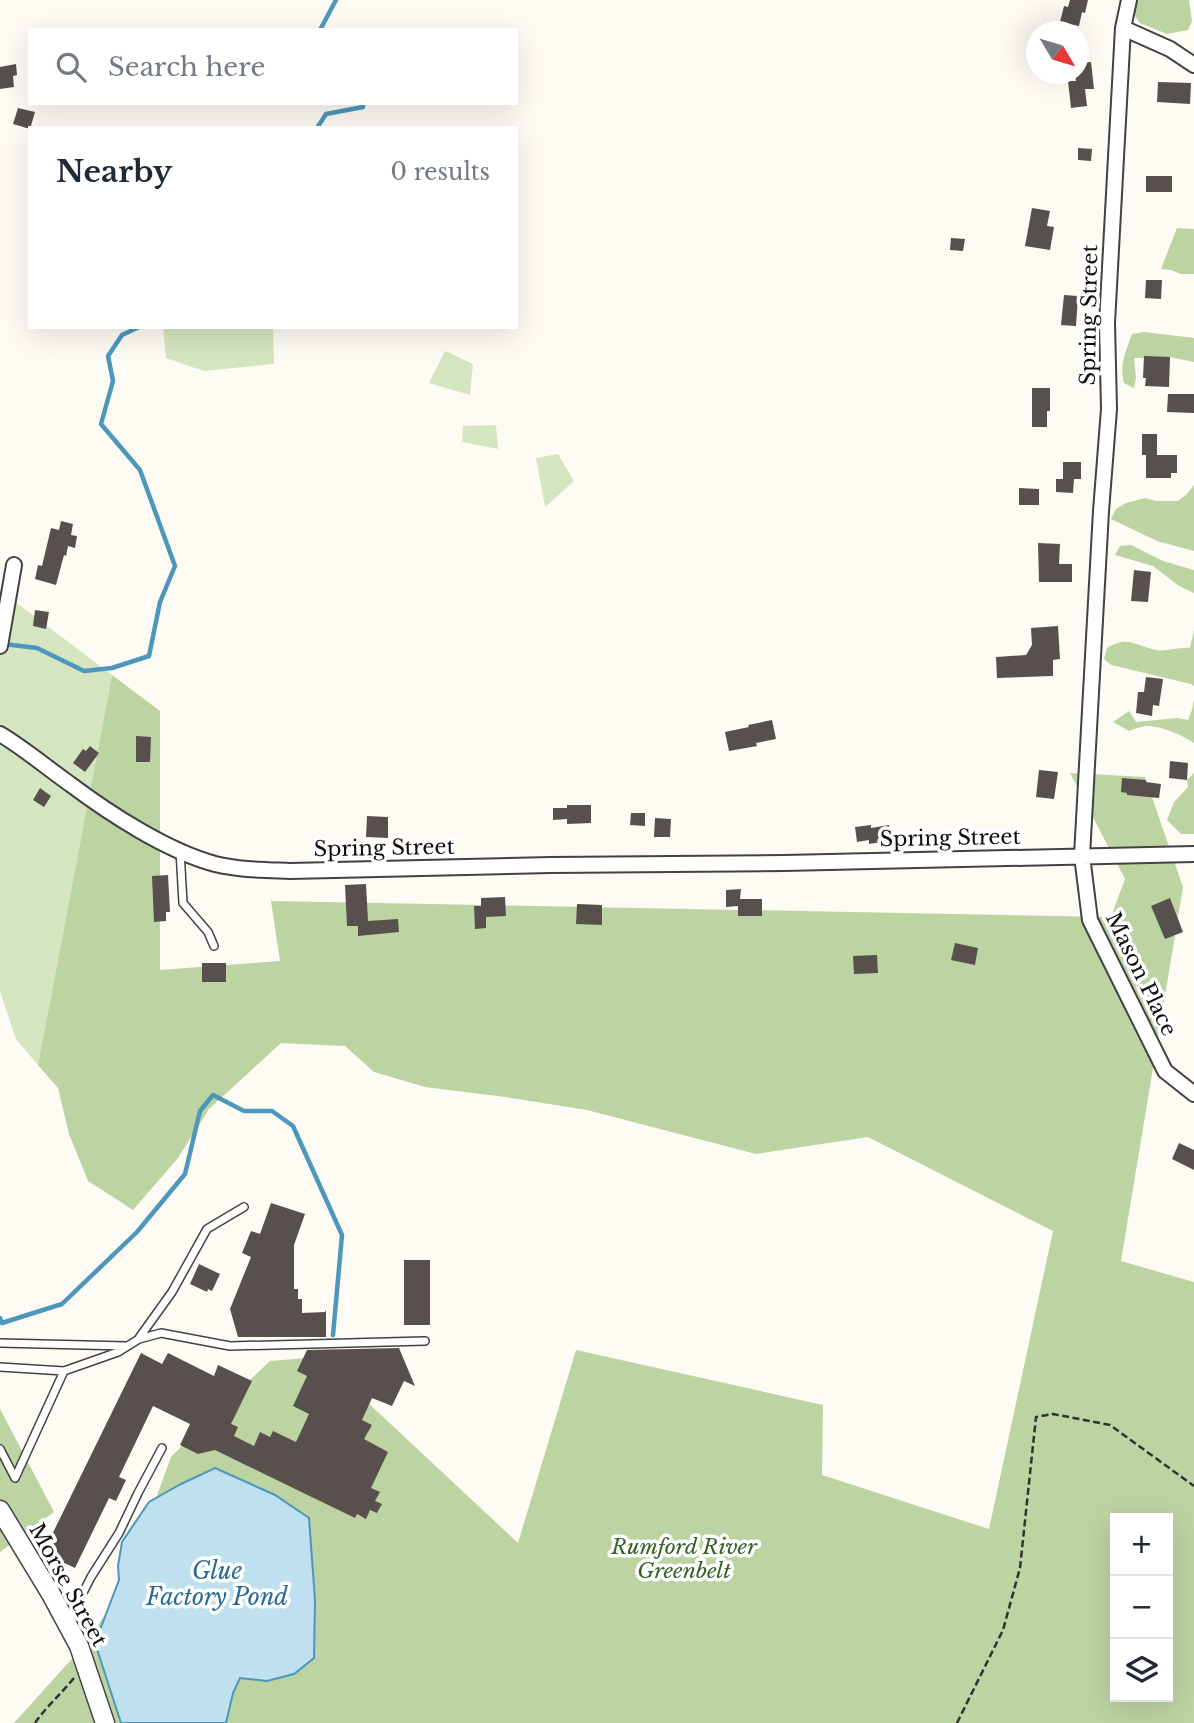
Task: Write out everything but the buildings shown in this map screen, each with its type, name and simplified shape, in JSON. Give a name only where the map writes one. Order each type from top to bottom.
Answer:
[{"type":"street","name":"Spring Street","points":[[0,734],[24,748],[118,817],[180,850],[214,863],[248,870],[1082,856],[1109,409],[1107,323],[1124,28],[1129,0]]},
{"type":"street","points":[[1124,28],[1171,49],[1194,65]]},
{"type":"street","points":[[1,643],[14,565]]},
{"type":"street","points":[[1082,856],[1194,855]]},
{"type":"street","name":"Mason Place","points":[[1082,856],[1090,920],[1165,1071],[1194,1094]]},
{"type":"street","name":"Morse Street","points":[[0,1510],[68,1622],[86,1664],[105,1723]]},
{"type":"lane","points":[[180,850],[183,903],[208,932],[214,946]]},
{"type":"lane","points":[[139,1339],[172,1292],[207,1229],[244,1207]]},
{"type":"lane","points":[[0,1367],[64,1371],[118,1352],[139,1339],[161,1333],[230,1346],[425,1341]]},
{"type":"lane","points":[[0,1343],[127,1346]]},
{"type":"lane","points":[[0,1449],[15,1478],[64,1371]]},
{"type":"lane","points":[[68,1622],[91,1577],[119,1533],[162,1448]]},
{"type":"path","points":[[957,1723],[1003,1630],[1020,1568],[1036,1417],[1053,1414],[1110,1425],[1194,1486]]},
{"type":"path","points":[[35,1723],[86,1664]]},
{"type":"green space","points":[[1138,0],[1189,0],[1192,21],[1188,30],[1167,34],[1140,23],[1134,15]]},
{"type":"green space","points":[[1177,228],[1194,229],[1194,274],[1161,269]]},
{"type":"green space","points":[[163,329],[273,329],[274,364],[204,371],[166,358]]},
{"type":"green space","points":[[1144,332],[1194,338],[1194,362],[1170,357],[1134,358],[1134,388],[1124,383],[1123,364],[1132,334]]},
{"type":"green space","points":[[445,351],[473,364],[470,395],[429,383]]},
{"type":"green space","points":[[496,425],[498,449],[462,442],[463,426]]},
{"type":"green space","points":[[558,454],[574,481],[545,507],[536,458]]},
{"type":"green space","points":[[1194,485],[1194,551],[1157,541],[1111,519],[1116,509],[1126,503],[1145,498],[1178,501]]},
{"type":"green space","points":[[1131,545],[1163,561],[1194,570],[1194,593],[1179,586],[1153,566],[1115,555],[1120,546]]},
{"type":"green space","points":[[0,599],[13,600],[112,675],[38,1065],[16,1039],[0,991]]},
{"type":"green space","points":[[1194,630],[1194,686],[1111,665],[1104,659],[1107,648],[1121,642],[1160,650],[1190,648]]},
{"type":"green space","name":"Rumford River Greenbelt","points":[[112,675],[160,711],[160,970],[280,961],[271,901],[1111,917],[1125,879],[1070,773],[1145,777],[1183,887],[1121,1261],[1194,1282],[1194,1723],[14,1723],[87,1642],[131,1575],[171,1457],[270,1361],[319,1357],[518,1543],[576,1350],[823,1405],[822,1475],[989,1529],[1053,1231],[868,1137],[756,1154],[587,1110],[425,1087],[374,1072],[345,1046],[281,1043],[209,1109],[178,1158],[133,1210],[88,1181],[69,1134],[58,1088],[38,1065]]},
{"type":"green space","points":[[1194,699],[1194,743],[1164,729],[1145,726],[1129,731],[1113,722],[1129,711],[1136,722],[1178,718],[1188,720]]},
{"type":"green space","points":[[1194,773],[1194,834],[1181,834],[1167,820],[1174,802],[1188,787],[1187,780]]},
{"type":"green space","points":[[0,1409],[54,1512],[0,1552]]},
{"type":"water","name":"Glue Factory Pond","points":[[215,1468],[275,1495],[309,1518],[315,1600],[314,1658],[294,1674],[267,1681],[240,1678],[233,1693],[226,1723],[121,1723],[95,1643],[119,1580],[122,1542],[149,1502]]},
{"type":"waterway","points":[[321,28],[336,0]]},
{"type":"waterway","points":[[318,126],[326,114],[363,105]]},
{"type":"waterway","points":[[4,644],[37,648],[84,671],[112,668],[149,656],[160,602],[175,566],[140,470],[101,424],[113,381],[108,356],[122,335],[135,329]]},
{"type":"waterway","points":[[0,1318],[2,1323],[62,1304],[137,1232],[185,1174],[200,1111],[213,1095],[244,1111],[272,1111],[293,1126],[342,1235],[333,1335]]}]
